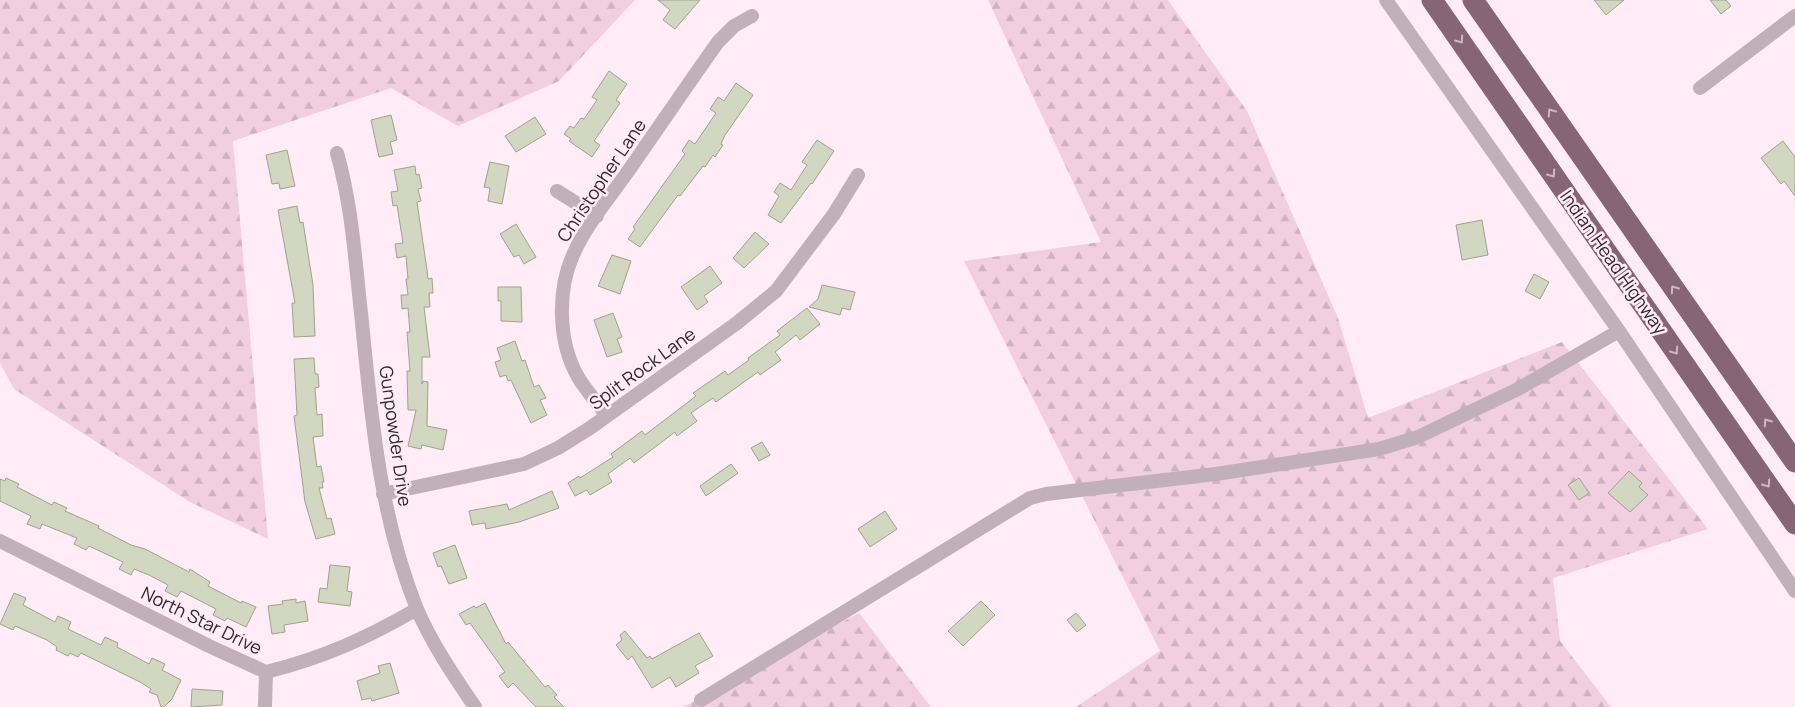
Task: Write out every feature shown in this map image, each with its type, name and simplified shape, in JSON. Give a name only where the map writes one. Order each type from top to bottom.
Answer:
[{"type":"highway","name":"Indian Head Highway","points":[[1432,0],[1795,524]]},
{"type":"highway","name":"Indian Head Highway","points":[[1473,0],[1795,462]]},
{"type":"street","points":[[1386,0],[1619,331],[1795,591]]},
{"type":"street","name":"Christopher Lane","points":[[607,416],[578,376],[568,351],[563,325],[566,276],[573,254],[597,216],[718,42],[734,26],[752,16]]},
{"type":"street","points":[[1700,88],[1795,16]]},
{"type":"street","name":"Gunpowder Drive","points":[[337,153],[355,245],[366,365],[383,494],[417,609],[452,674],[475,707]]},
{"type":"street","name":"Split Rock Lane","points":[[383,494],[524,464],[558,448],[607,416],[737,323],[776,291],[834,214],[858,175]]},
{"type":"street","points":[[557,191],[597,216]]},
{"type":"street","points":[[701,700],[1030,498],[1056,492],[1216,474],[1379,449],[1418,437],[1518,390],[1619,331]]},
{"type":"street","name":"North Star Drive","points":[[0,541],[209,646],[266,672],[301,664],[337,651],[374,634],[417,609]]},
{"type":"street","points":[[265,707],[266,672]]},
{"type":"green space","points":[[0,0],[635,0],[559,81],[458,126],[391,88],[233,141],[268,539],[190,502],[14,389],[0,363]]},
{"type":"green space","points":[[988,0],[1168,0],[1247,111],[1338,318],[1368,418],[1562,342],[1708,529],[1553,578],[1560,641],[1611,707],[1076,707],[1160,651],[964,261],[1101,242]]},
{"type":"green space","points":[[859,613],[931,707],[683,707]]},
{"type":"building","points":[[658,0],[700,0],[675,29],[663,20],[670,10]]},
{"type":"building","points":[[1594,0],[1624,0],[1606,15]]},
{"type":"building","points":[[1710,0],[1726,0],[1731,6],[1721,14]]},
{"type":"building","points":[[609,71],[627,84],[616,100],[620,103],[594,141],[600,145],[592,157],[569,141],[571,139],[564,134],[570,126],[574,128],[581,118],[584,119],[597,100],[592,97]]},
{"type":"building","points":[[736,83],[753,95],[725,135],[721,144],[723,145],[715,157],[713,155],[680,196],[678,195],[640,247],[628,239],[635,229],[633,227],[685,154],[682,151],[689,140],[695,144],[716,113],[710,109],[718,97],[724,101]]},
{"type":"building","points":[[391,115],[397,140],[390,142],[393,154],[379,157],[371,120]]},
{"type":"building","points":[[535,117],[546,134],[516,152],[505,136]]},
{"type":"building","points":[[817,140],[834,151],[812,184],[781,223],[768,215],[779,196],[774,192],[780,183],[791,190],[807,165],[802,162]]},
{"type":"building","points":[[1783,141],[1795,157],[1795,196],[1784,181],[1781,184],[1761,158]]},
{"type":"building","points":[[287,150],[295,186],[280,189],[279,183],[272,184],[266,155]]},
{"type":"building","points":[[490,162],[509,166],[502,204],[488,201],[490,188],[484,187]]},
{"type":"building","points":[[415,166],[416,175],[419,174],[422,188],[418,189],[421,201],[417,202],[428,279],[432,278],[433,293],[429,293],[430,307],[424,307],[430,357],[422,357],[422,384],[423,381],[428,382],[427,426],[447,430],[443,450],[422,445],[421,449],[408,446],[416,410],[408,410],[407,371],[410,371],[407,332],[410,332],[408,308],[402,309],[401,295],[408,295],[406,279],[408,279],[406,256],[397,258],[395,244],[403,243],[397,205],[393,206],[391,192],[398,191],[394,170]]},
{"type":"building","points":[[297,206],[300,223],[303,222],[313,285],[315,336],[294,337],[292,303],[295,303],[278,210]]},
{"type":"building","points":[[1482,220],[1488,255],[1462,260],[1456,225]]},
{"type":"building","points":[[516,224],[536,257],[524,264],[519,255],[514,257],[500,234]]},
{"type":"building","points":[[755,232],[769,244],[744,268],[733,258]]},
{"type":"building","points":[[612,255],[631,261],[620,294],[598,286]]},
{"type":"building","points":[[710,266],[722,283],[704,296],[708,302],[697,310],[681,287]]},
{"type":"building","points":[[1534,274],[1549,282],[1540,299],[1525,291]]},
{"type":"building","points":[[822,285],[855,292],[850,310],[842,308],[840,315],[809,307],[818,299]]},
{"type":"building","points":[[498,287],[521,287],[522,322],[501,321],[501,301],[498,301]]},
{"type":"building","points":[[807,308],[820,324],[800,340],[796,335],[775,352],[781,360],[760,375],[758,372],[716,402],[713,398],[691,413],[697,421],[677,436],[675,432],[634,463],[630,458],[608,474],[612,482],[590,495],[587,490],[575,496],[568,483],[579,476],[580,478],[613,457],[611,454],[642,431],[645,435],[696,396],[693,393],[725,371],[728,375],[749,360],[748,358],[780,335],[777,331]]},
{"type":"building","points":[[613,313],[622,337],[617,339],[622,352],[607,357],[594,320]]},
{"type":"building","points":[[515,341],[522,361],[525,360],[534,387],[539,385],[546,398],[540,400],[547,415],[531,423],[511,380],[508,381],[506,375],[500,377],[495,362],[501,360],[497,348]]},
{"type":"building","points":[[314,358],[315,374],[318,374],[319,387],[315,388],[317,415],[322,414],[323,436],[313,437],[317,467],[321,466],[324,482],[322,482],[323,488],[319,488],[327,519],[331,518],[335,534],[316,539],[305,502],[294,416],[297,415],[294,359]]},
{"type":"building","points":[[762,442],[770,455],[759,461],[751,448]]},
{"type":"building","points":[[731,464],[738,473],[706,496],[700,486]]},
{"type":"building","points":[[1629,471],[1642,483],[1639,487],[1648,495],[1630,512],[1608,493]]},
{"type":"building","points":[[6,478],[19,484],[17,487],[52,505],[54,502],[67,508],[65,511],[99,526],[98,528],[131,545],[145,549],[189,572],[190,569],[210,582],[208,586],[241,603],[242,601],[256,607],[246,627],[227,618],[225,621],[213,615],[216,609],[181,591],[177,597],[165,591],[168,585],[149,575],[134,569],[131,575],[119,569],[123,562],[89,546],[86,550],[74,544],[77,538],[42,524],[40,529],[27,524],[31,516],[0,501],[0,479],[5,481]]},
{"type":"building","points":[[1579,478],[1589,493],[1579,500],[1568,485]]},
{"type":"building","points":[[552,491],[559,508],[519,522],[486,529],[485,523],[472,525],[469,511],[507,504],[509,510]]},
{"type":"building","points":[[885,511],[897,529],[870,547],[858,529]]},
{"type":"building","points":[[455,545],[467,578],[449,584],[441,566],[438,567],[433,553]]},
{"type":"building","points":[[330,565],[350,567],[347,591],[352,592],[350,606],[318,602],[320,588],[327,589]]},
{"type":"building","points":[[14,593],[26,598],[23,605],[55,622],[58,616],[71,622],[68,629],[101,645],[105,637],[118,643],[117,647],[149,664],[152,658],[165,664],[162,670],[181,680],[172,699],[164,707],[161,707],[157,695],[149,692],[151,689],[140,682],[81,653],[78,657],[70,653],[68,656],[56,650],[57,647],[47,640],[15,626],[13,630],[0,624]]},
{"type":"building","points":[[296,599],[296,603],[305,601],[308,621],[284,625],[285,632],[272,634],[268,606],[283,604],[282,601]]},
{"type":"building","points":[[981,601],[995,615],[963,646],[948,631]]},
{"type":"building","points":[[485,603],[506,644],[508,642],[545,687],[548,685],[557,695],[554,697],[564,707],[536,707],[513,683],[508,688],[499,676],[505,672],[470,623],[466,625],[459,614],[474,606],[476,608]]},
{"type":"building","points":[[1076,613],[1086,625],[1077,632],[1067,620]]},
{"type":"building","points":[[625,631],[647,658],[650,656],[652,659],[699,633],[713,656],[695,666],[699,673],[676,687],[670,677],[652,688],[632,656],[628,660],[616,645],[622,640],[620,635]]},
{"type":"building","points":[[390,663],[399,693],[372,701],[371,698],[362,700],[357,681],[380,673],[378,666]]},
{"type":"building","points":[[192,689],[223,691],[222,705],[191,707]]}]
